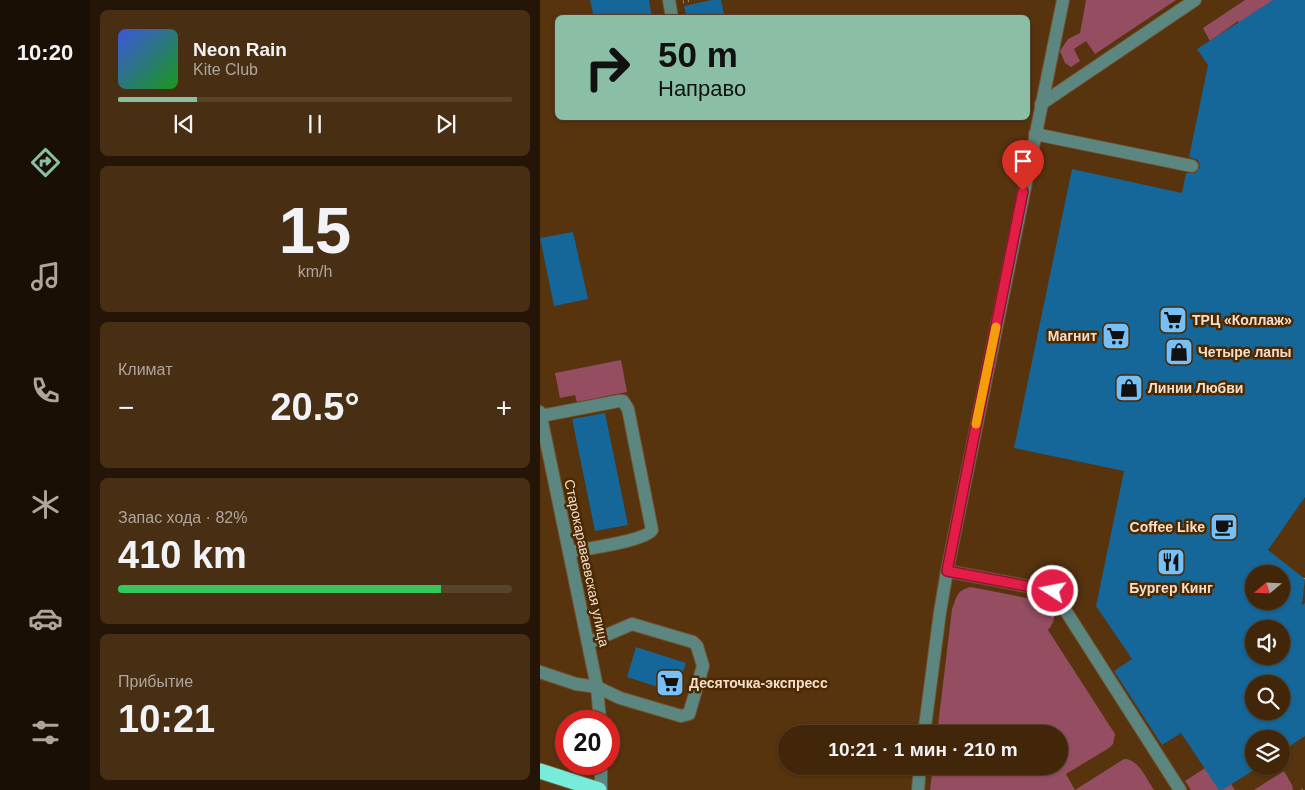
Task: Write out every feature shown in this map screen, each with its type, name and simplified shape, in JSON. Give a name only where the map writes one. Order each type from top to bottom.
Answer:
[{"type":"highway","points":[[540,771],[600,790]]},
{"type":"street","points":[[669,0],[672,15]]},
{"type":"street","points":[[925,725],[947,571],[1062,0]]},
{"type":"street","points":[[1041,104],[1195,0]]},
{"type":"street","points":[[1035,134],[1192,166]]},
{"type":"street","points":[[540,414],[619,401],[623,401],[628,410],[652,530],[647,535],[631,540],[570,552]]},
{"type":"street","name":"Старокараваевская улица","points":[[540,414],[597,687],[599,710]]},
{"type":"street","points":[[947,571],[1053,591],[1180,790]]},
{"type":"street","points":[[540,672],[576,684],[597,687],[620,698],[685,716],[690,710],[703,666],[697,646],[693,642],[637,624],[626,626],[588,644]]},
{"type":"street","points":[[600,790],[601,775]]},
{"type":"street","points":[[918,790],[919,775]]},
{"type":"shaded area","points":[[1086,0],[1176,0],[1095,54],[1086,41],[1074,49],[1080,61],[1071,67],[1065,63],[1060,51],[1068,39],[1080,33]]},
{"type":"shaded area","points":[[1245,0],[1292,0],[1243,31],[1238,21],[1210,41],[1203,28]]},
{"type":"shaded area","points":[[621,360],[627,392],[577,402],[575,395],[560,398],[555,373]]},
{"type":"shaded area","points":[[971,587],[1047,602],[1050,605],[1054,612],[1054,619],[1048,630],[1115,734],[1113,744],[1109,748],[1068,773],[1068,725],[938,725],[952,609],[960,592]]},
{"type":"shaded area","points":[[1124,759],[1134,762],[1138,766],[1154,790],[1075,790]]},
{"type":"shaded area","points":[[1216,761],[1235,790],[1191,790],[1185,781]]},
{"type":"shaded area","points":[[932,775],[1067,775],[1075,790],[930,790]]},
{"type":"shaded area","points":[[1278,775],[1286,775],[1293,790],[1254,790]]},
{"type":"building","points":[[590,0],[649,0],[652,15],[593,15]]},
{"type":"building","points":[[711,0],[721,0],[724,14],[686,15],[684,6]]},
{"type":"building","name":"ТРЦ «Коллаж»","points":[[1273,0],[1305,0],[1305,497],[1268,550],[1287,565],[1245,565],[1245,610],[1290,610],[1290,567],[1305,579],[1302,605],[1305,603],[1305,736],[1290,746],[1290,730],[1245,730],[1246,775],[1222,790],[1219,790],[1181,733],[1162,745],[1114,671],[1132,659],[1096,606],[1124,471],[1014,448],[1072,169],[1182,193],[1186,173],[1195,173],[1200,167],[1198,160],[1189,157],[1208,65],[1197,49]]},
{"type":"building","points":[[573,232],[588,299],[554,306],[540,238]]},
{"type":"building","points":[[605,413],[628,525],[595,531],[572,419]]},
{"type":"building","points":[[636,647],[686,663],[676,693],[627,677]]},
{"type":"slow traffic","points":[[976,424],[996,327]]},
{"type":"place","name":"ТРЦ «Коллаж»","points":[[1173,320]]},
{"type":"place","name":"Магнит","points":[[1116,336]]},
{"type":"place","name":"Четыре лапы","points":[[1179,352]]},
{"type":"place","name":"Линии Любви","points":[[1129,388]]},
{"type":"place","name":"Coffee Like","points":[[1224,527]]},
{"type":"place","name":"Бургер Кинг","points":[[1171,562]]},
{"type":"place","name":"Десяточка-экспресс","points":[[670,683]]},
{"type":"route","points":[[1023,191],[947,571],[1053,591]]}]
